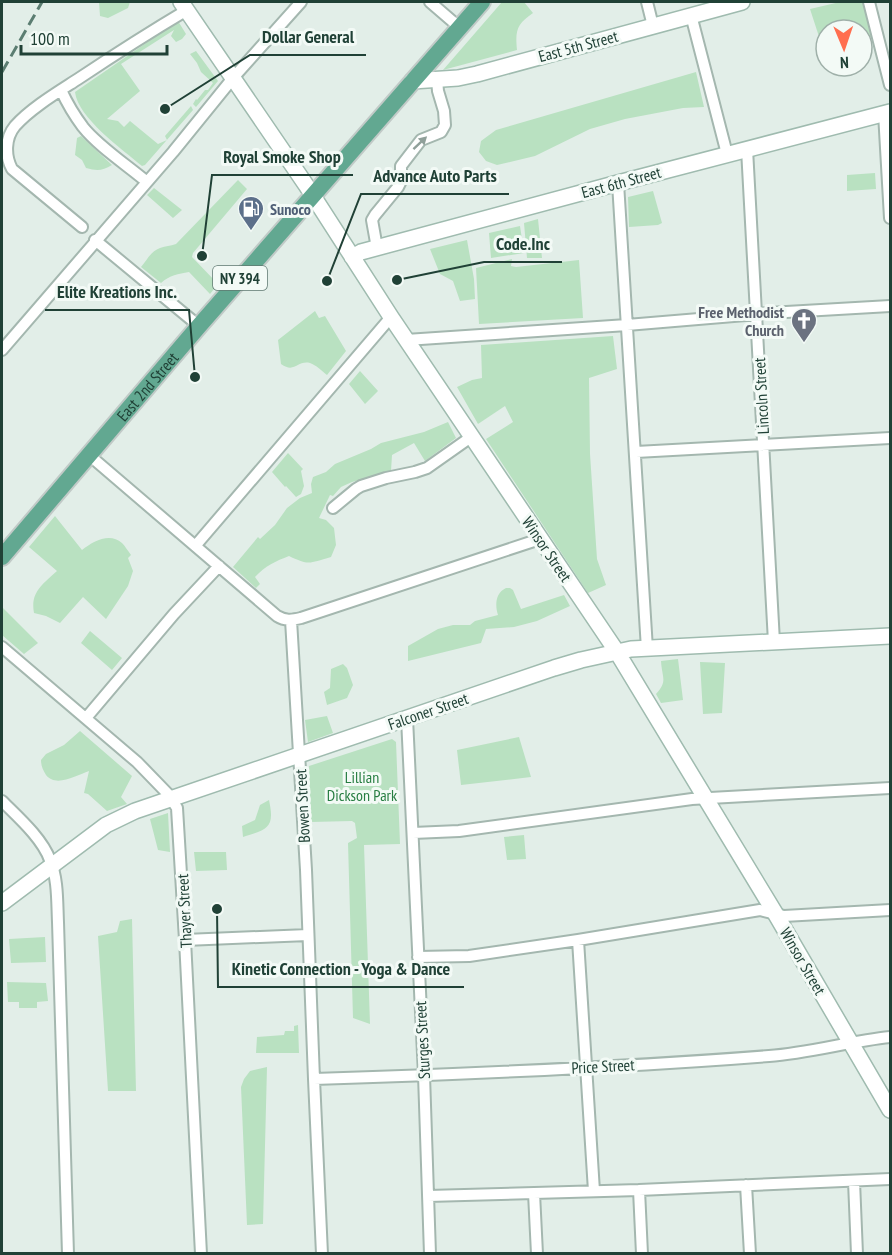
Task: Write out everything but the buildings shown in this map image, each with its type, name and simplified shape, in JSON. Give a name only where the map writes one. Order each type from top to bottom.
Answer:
[{"type":"main road","name":"East 2nd Street","points":[[2,557],[199,326],[482,2]]},
{"type":"street","points":[[2,350],[173,153],[233,78],[301,2]]},
{"type":"street","points":[[430,2],[459,27]]},
{"type":"street","points":[[647,2],[653,26]]},
{"type":"street","name":"East 5th Street","points":[[412,81],[458,78],[477,74],[742,2]]},
{"type":"street","points":[[869,2],[891,86]]},
{"type":"street","points":[[82,227],[12,169],[8,161],[8,140],[14,127],[37,107],[184,6]]},
{"type":"street","name":"Winsor Street","points":[[184,6],[313,195],[406,340],[617,652],[891,1110]]},
{"type":"street","points":[[691,15],[728,154]]},
{"type":"street","points":[[377,248],[373,218],[398,187],[401,181],[401,166],[421,140],[441,132],[445,125],[437,80]]},
{"type":"street","points":[[61,90],[70,110],[84,129],[147,182]]},
{"type":"street","points":[[887,112],[891,218]]},
{"type":"street","name":"East 6th Street","points":[[352,257],[361,252],[887,112]]},
{"type":"street","name":"Lincoln Street","points":[[747,149],[774,642]]},
{"type":"street","points":[[618,183],[647,649]]},
{"type":"street","points":[[96,240],[199,326]]},
{"type":"street","points":[[406,340],[887,306]]},
{"type":"street","points":[[196,546],[391,317]]},
{"type":"street","points":[[333,508],[361,486],[427,468],[471,437]]},
{"type":"street","points":[[636,452],[891,438]]},
{"type":"street","points":[[89,455],[282,619],[291,620],[310,615],[540,539]]},
{"type":"street","points":[[86,718],[174,614],[219,567]]},
{"type":"street","name":"Bowen Street","points":[[291,620],[306,873],[322,1254]]},
{"type":"street","name":"Falconer Street","points":[[2,903],[106,825],[135,811],[554,668],[617,652],[647,649],[891,636]]},
{"type":"street","points":[[2,647],[137,762],[172,798]]},
{"type":"street","name":"Sturges Street","points":[[407,718],[430,1254]]},
{"type":"street","points":[[413,833],[459,831],[705,798],[891,788]]},
{"type":"street","name":"Thayer Street","points":[[172,798],[177,808],[178,821],[201,1254]]},
{"type":"street","points":[[2,801],[41,843],[50,857],[56,881],[68,1254]]},
{"type":"street","points":[[418,957],[469,956],[760,910],[786,916],[891,910]]},
{"type":"street","points":[[185,940],[308,935]]},
{"type":"street","points":[[578,939],[594,1191]]},
{"type":"street","name":"Price Street","points":[[314,1079],[587,1068],[772,1056],[891,1037]]},
{"type":"street","points":[[428,1196],[891,1179]]},
{"type":"street","points":[[854,1181],[857,1254]]},
{"type":"street","points":[[746,1185],[750,1254]]},
{"type":"street","points":[[639,1190],[642,1254]]},
{"type":"street","points":[[534,1193],[537,1254]]},
{"type":"green space","points":[[99,2],[130,2],[128,8],[108,18],[100,16]]},
{"type":"green space","points":[[502,2],[524,2],[533,13],[518,28],[517,50],[443,70]]},
{"type":"green space","points":[[840,2],[863,2],[867,18],[814,18],[814,21],[810,9]]},
{"type":"green space","points":[[178,21],[186,34],[182,39],[176,42],[171,36],[174,30],[121,64],[140,91],[107,119],[118,121],[124,127],[130,121],[158,144],[167,140],[142,166],[92,122],[78,102],[75,92]]},
{"type":"green space","points":[[196,51],[218,81],[196,107],[193,104],[196,99],[213,83],[201,72],[190,54]]},
{"type":"green space","points":[[696,72],[704,107],[683,108],[625,119],[590,129],[535,156],[497,165],[486,161],[479,152],[481,141],[496,130]]},
{"type":"green space","points":[[191,106],[193,110],[167,140],[165,136]]},
{"type":"green space","points":[[81,136],[112,165],[99,170],[86,168],[82,160],[75,155],[77,138]]},
{"type":"green space","points":[[875,173],[876,189],[847,191],[847,175]]},
{"type":"green space","points":[[238,180],[247,189],[192,257],[218,284],[210,294],[189,272],[178,274],[161,283],[141,267],[157,249],[176,244]]},
{"type":"green space","points":[[154,188],[182,210],[173,218],[147,195]]},
{"type":"green space","points":[[653,191],[662,223],[629,227],[628,197]]},
{"type":"green space","points":[[538,219],[542,258],[527,258],[524,223]]},
{"type":"green space","points":[[520,226],[524,253],[491,258],[489,233]]},
{"type":"green space","points":[[467,240],[475,299],[460,301],[453,281],[440,274],[430,249]]},
{"type":"green space","points":[[512,259],[511,266],[516,267],[579,260],[583,318],[479,324],[476,268]]},
{"type":"green space","points":[[315,311],[319,318],[325,316],[346,351],[327,375],[310,363],[302,363],[290,368],[281,364],[278,340]]},
{"type":"green space","points":[[613,336],[617,369],[589,378],[590,454],[597,559],[606,585],[588,593],[486,439],[513,422],[505,406],[478,424],[457,387],[482,378],[481,345]]},
{"type":"green space","points":[[360,371],[378,391],[365,404],[349,384]]},
{"type":"green space","points":[[448,422],[456,438],[425,461],[414,443],[392,455],[391,471],[352,482],[341,487],[333,496],[330,495],[319,518],[326,520],[334,528],[336,545],[331,557],[314,562],[301,561],[289,556],[284,558],[255,577],[260,584],[256,588],[233,567],[258,537],[260,539],[275,525],[287,508],[300,498],[312,493],[313,477],[381,443],[424,432]]},
{"type":"green space","points":[[288,453],[303,469],[301,471],[304,486],[301,494],[296,497],[272,472]]},
{"type":"green space","points":[[55,516],[82,550],[96,541],[112,538],[122,543],[131,555],[128,558],[133,571],[128,586],[106,619],[83,597],[60,623],[34,613],[36,594],[57,571],[29,547]]},
{"type":"green space","points":[[506,588],[513,590],[521,609],[564,595],[570,606],[537,621],[514,627],[486,629],[481,643],[408,661],[408,646],[438,629],[453,625],[470,625],[475,621],[498,615],[497,600],[502,590]]},
{"type":"green space","points":[[2,607],[38,643],[24,654],[2,635]]},
{"type":"green space","points":[[90,631],[122,658],[112,670],[81,643]]},
{"type":"green space","points":[[678,659],[683,700],[661,703],[656,694],[663,682],[661,661]]},
{"type":"green space","points":[[700,662],[725,663],[722,713],[703,714]]},
{"type":"green space","points":[[343,664],[347,668],[353,685],[347,698],[327,705],[324,692],[330,688],[331,669]]},
{"type":"green space","points":[[327,716],[333,733],[308,742],[305,720]]},
{"type":"green space","points":[[80,731],[132,776],[121,797],[127,804],[107,811],[84,793],[89,771],[61,781],[50,779],[46,775],[41,760],[46,754],[64,745]]},
{"type":"green space","points":[[519,737],[531,777],[461,785],[457,750]]},
{"type":"green space","name":"Lillian Dickson Park","points":[[392,739],[396,742],[400,844],[364,845],[370,1024],[353,1018],[348,843],[357,838],[355,823],[352,821],[311,822],[309,766]]},
{"type":"green space","points":[[269,800],[271,816],[268,826],[243,837],[242,826],[255,820],[260,805]]},
{"type":"green space","points":[[168,813],[170,852],[158,850],[150,819]]},
{"type":"green space","points":[[524,835],[526,859],[507,860],[504,837]]},
{"type":"green space","points":[[194,852],[226,852],[227,870],[196,871]]},
{"type":"green space","points":[[132,919],[136,1091],[108,1091],[98,936],[117,932],[120,921]]},
{"type":"green space","points":[[45,937],[46,962],[11,963],[9,939]]},
{"type":"green space","points":[[7,982],[46,983],[48,1001],[37,1002],[37,1008],[19,1008],[19,1002],[8,1002]]},
{"type":"green space","points":[[298,1025],[299,1053],[256,1053],[257,1037],[284,1035],[285,1031],[294,1031],[294,1026]]},
{"type":"green space","points":[[267,1067],[263,1224],[247,1225],[241,1087],[250,1071]]},
{"type":"railway","points":[[2,72],[42,2]]},
{"type":"place","name":"Dollar General","points":[[165,109]]},
{"type":"place","name":"Sunoco","points":[[251,232]]},
{"type":"place","name":"Royal Smoke Shop","points":[[202,256]]},
{"type":"place","name":"Code.Inc","points":[[397,280]]},
{"type":"place","name":"Advance Auto Parts","points":[[327,281]]},
{"type":"place","name":"Free Methodist Church","points":[[804,344]]},
{"type":"place","name":"Elite Kreations Inc.","points":[[195,377]]},
{"type":"place","name":"Kinetic Connection - Yoga & Dance","points":[[217,909]]}]
